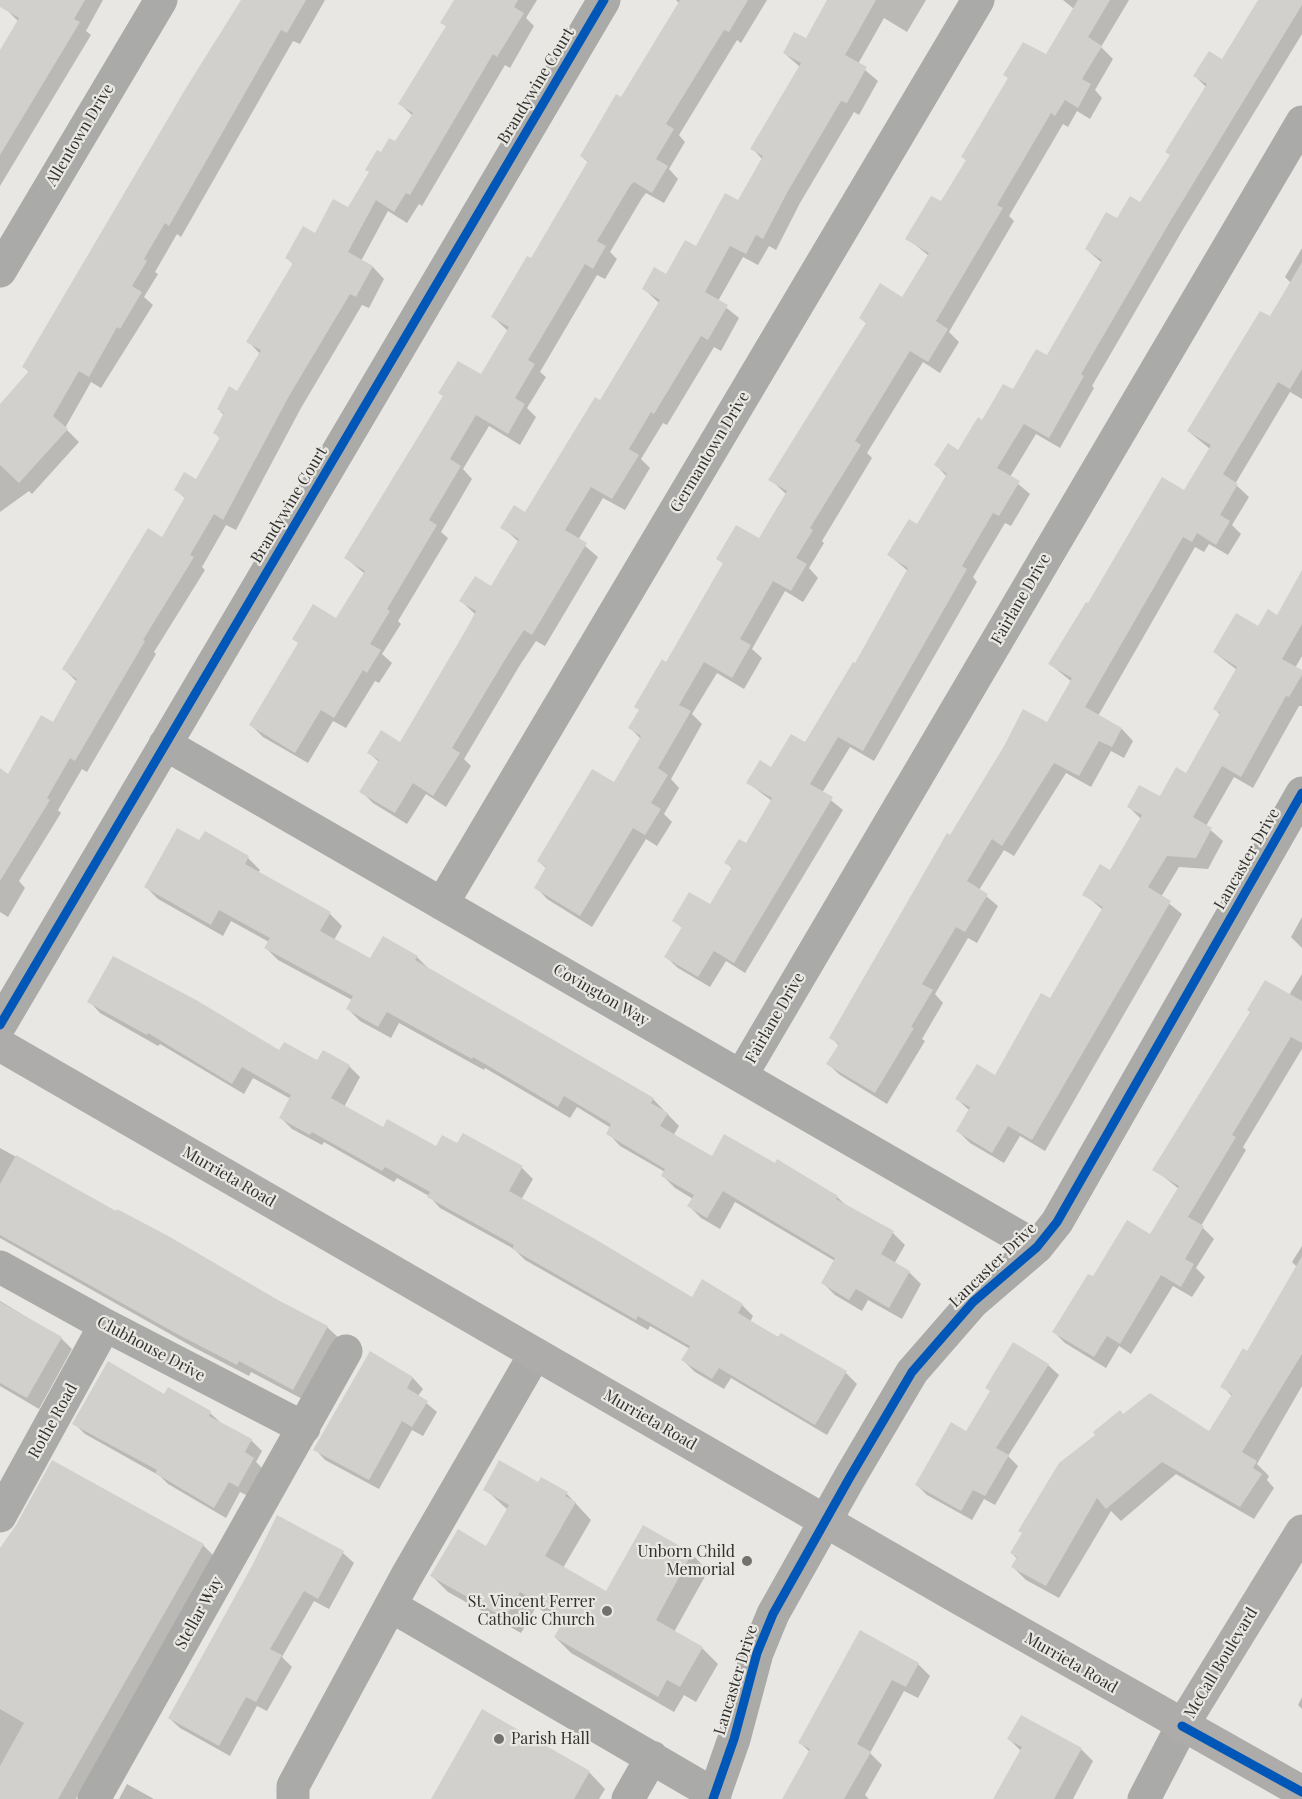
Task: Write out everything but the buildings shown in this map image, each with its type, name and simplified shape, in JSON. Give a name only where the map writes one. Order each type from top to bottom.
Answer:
[{"type":"main road","name":"Murrieta Road","points":[[0,1045],[825,1522],[1302,1792]]},
{"type":"main road","name":"McCall Boulevard","points":[[1182,1726],[1302,1531]]},
{"type":"street","name":"Allentown Drive","points":[[0,271],[161,0]]},
{"type":"street","name":"Brandywine Court","points":[[0,1025],[604,0]]},
{"type":"street","name":"Germantown Drive","points":[[442,904],[978,0]]},
{"type":"street","name":"Fairlane Drive","points":[[741,1076],[1302,122]]},
{"type":"street","name":"Covington Way","points":[[165,744],[1037,1247]]},
{"type":"street","name":"Lancaster Drive","points":[[714,1797],[757,1653],[773,1614],[912,1372],[974,1302],[1037,1247],[1057,1222],[1302,793]]},
{"type":"street","name":"Clubhouse Drive","points":[[0,1266],[105,1325],[304,1428]]},
{"type":"street","name":"Rothe Road","points":[[0,1516],[105,1325]]},
{"type":"street","name":"Stellar Way","points":[[94,1799],[346,1351]]},
{"type":"street","points":[[293,1799],[293,1786],[391,1606],[535,1354]]},
{"type":"street","points":[[391,1606],[652,1757],[714,1797]]},
{"type":"street","name":"McCall Boulevard","points":[[1144,1799],[1182,1726]]},
{"type":"street","points":[[628,1799],[652,1757]]},
{"type":"cycle path","points":[[0,1025],[604,0]]},
{"type":"cycle path","points":[[713,1799],[734,1739],[757,1653],[773,1614],[850,1477],[912,1372],[973,1302],[1037,1247],[1057,1222],[1302,793]]},
{"type":"cycle path","points":[[1182,1726],[1302,1792]]},
{"type":"place","name":"Unborn Child Memorial","points":[[747,1561]]},
{"type":"place","name":"St. Vincent Ferrer Catholic Church","points":[[607,1611]]},
{"type":"place","name":"Parish Hall","points":[[499,1739]]}]
